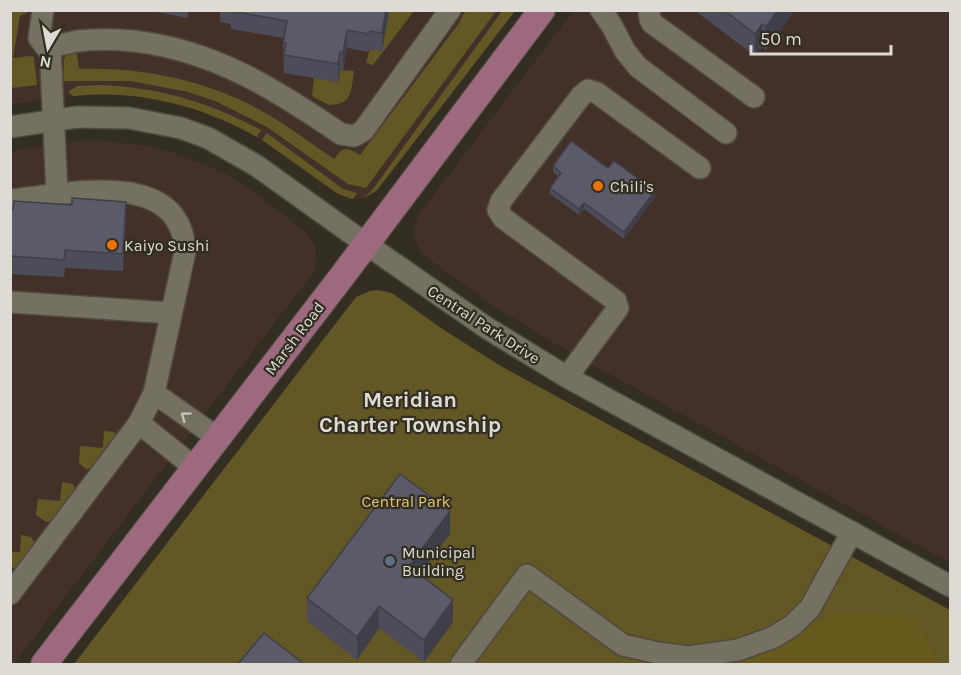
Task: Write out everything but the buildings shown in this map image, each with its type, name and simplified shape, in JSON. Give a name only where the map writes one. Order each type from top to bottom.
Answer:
[{"type":"main road","name":"Marsh Road","points":[[44,664],[542,10]]},
{"type":"street","points":[[43,10],[39,38],[45,46],[86,40],[115,40],[150,44],[199,56],[253,77],[278,91],[341,134],[354,136],[363,131],[450,10]]},
{"type":"street","points":[[601,10],[625,51],[638,67],[726,134]]},
{"type":"street","points":[[649,10],[652,23],[754,98]]},
{"type":"street","points":[[50,46],[57,193]]},
{"type":"street","points":[[567,377],[617,304],[503,218],[498,210],[499,205],[581,96],[588,90],[597,93],[700,168]]},
{"type":"street","name":"Central Park Drive","points":[[10,127],[52,120],[94,117],[129,118],[172,126],[208,138],[257,166],[487,328],[567,377],[951,586]]},
{"type":"street","points":[[10,200],[88,191],[120,192],[152,199],[175,218],[183,234],[185,252],[154,393],[139,423],[10,594]]},
{"type":"street","points":[[10,302],[171,313]]},
{"type":"street","points":[[154,393],[218,438]]},
{"type":"street","points":[[139,423],[195,468]]},
{"type":"street","points":[[461,664],[527,575],[623,645],[688,657],[738,650],[774,637],[793,625],[810,608],[852,532]]},
{"type":"shaded area","points":[[13,11],[515,11],[376,191],[364,198],[350,199],[338,194],[272,146],[246,131],[191,108],[136,96],[109,94],[81,95],[11,104],[10,22]]},
{"type":"shaded area","points":[[573,11],[950,11],[950,563],[559,346],[492,305],[421,253],[414,231],[420,213]]},
{"type":"shaded area","points":[[81,141],[149,146],[175,153],[224,173],[247,187],[307,233],[315,246],[316,264],[313,273],[14,664],[11,664],[11,151]]},
{"type":"shaded area","points":[[837,611],[917,618],[939,664],[724,664],[751,660]]},
{"type":"green space","points":[[10,11],[31,11],[20,16],[13,58],[34,57],[37,85],[11,88]]},
{"type":"green space","points":[[389,11],[414,11],[373,65],[366,63],[370,49],[382,51]]},
{"type":"green space","points":[[465,11],[496,11],[366,188],[348,184],[267,127],[215,101],[188,92],[131,81],[63,81],[64,59],[66,55],[73,53],[77,54],[79,69],[128,71],[177,78],[247,103],[277,120],[334,159],[346,149],[360,155],[459,23]]},
{"type":"green space","points":[[502,11],[515,11],[381,185],[364,198],[373,189]]},
{"type":"green space","points":[[340,70],[354,71],[347,99],[329,105],[312,96],[314,78],[338,82]]},
{"type":"green space","points":[[102,85],[145,89],[184,98],[261,130],[257,137],[214,116],[144,97],[97,94],[73,96],[68,92],[77,86]]},
{"type":"green space","points":[[267,133],[343,189],[357,193],[353,199],[338,194],[262,140]]},
{"type":"green space","name":"Central Park","points":[[377,290],[392,293],[499,365],[950,610],[950,664],[74,664],[356,297]]},
{"type":"green space","points":[[104,431],[114,432],[117,435],[93,468],[86,469],[79,463],[80,446],[103,448]]},
{"type":"green space","points":[[62,482],[73,484],[76,491],[53,521],[46,522],[36,515],[38,499],[60,501]]},
{"type":"green space","points":[[21,535],[31,537],[35,543],[17,571],[11,566],[11,552],[20,552]]},
{"type":"place","name":"Chili's","points":[[598,186]]},
{"type":"place","name":"Kaiyo Sushi","points":[[112,245]]},
{"type":"place","name":"Municipal Building","points":[[390,561]]},
{"type":"district","name":"Meridian Charter Township","points":[[410,412]]}]
